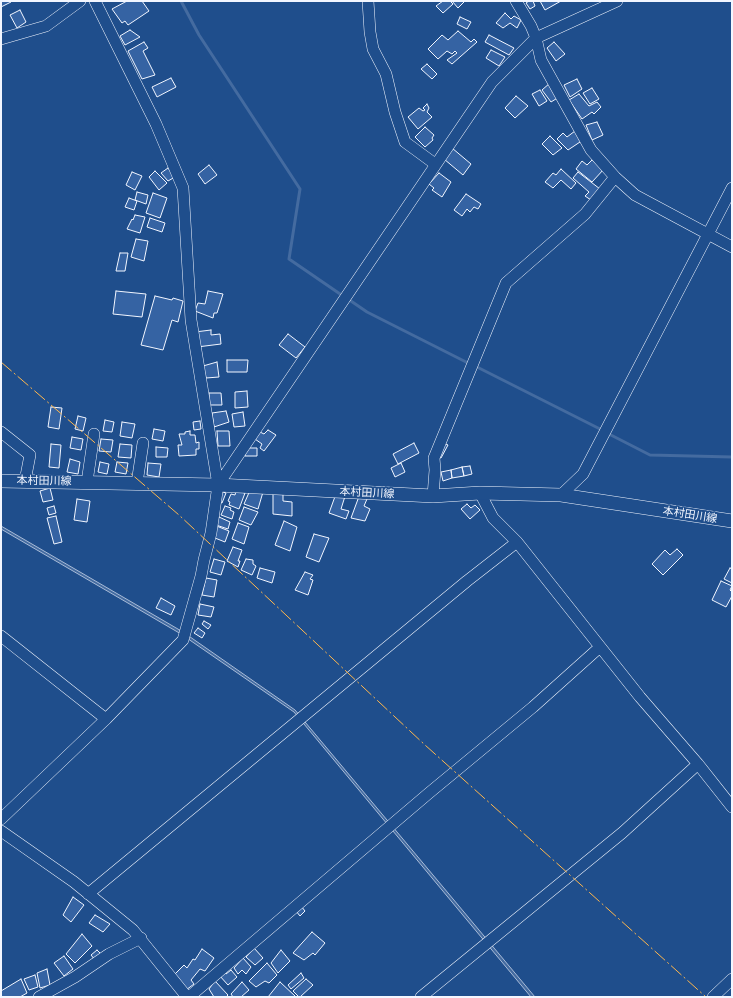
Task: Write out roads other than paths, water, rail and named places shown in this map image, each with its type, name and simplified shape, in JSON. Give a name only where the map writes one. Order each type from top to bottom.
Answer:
[{"type":"main road","name":"本村田川線","points":[[1,481],[218,485],[433,496],[480,493],[562,495],[732,521]]},
{"type":"street","points":[[1,39],[46,26],[80,1]]},
{"type":"street","points":[[1,820],[106,719],[183,640],[202,576],[204,560],[211,533],[218,485],[191,320],[183,188],[156,124],[95,1]]},
{"type":"street","points":[[368,1],[370,32],[373,49],[386,74],[404,142],[435,164]]},
{"type":"street","points":[[516,1],[531,26],[536,38],[541,60],[591,150],[615,177],[635,195],[732,247]]},
{"type":"street","points":[[218,485],[492,82],[536,38],[618,1]]},
{"type":"street","points":[[433,496],[435,470],[434,458],[506,283],[585,214],[615,177]]},
{"type":"street","points":[[562,495],[582,474],[732,188]]},
{"type":"street","points":[[1,432],[30,455],[25,481]]},
{"type":"street","points":[[87,482],[94,434]]},
{"type":"street","points":[[137,483],[143,443]]},
{"type":"street","points":[[480,493],[493,518],[517,542],[640,697],[698,764],[732,807]]},
{"type":"street","points":[[88,894],[350,676],[466,581],[517,542]]},
{"type":"street","points":[[1,636],[106,719]]},
{"type":"street","points":[[1,831],[74,882],[133,930],[188,997],[533,707],[600,646]]},
{"type":"street","points":[[421,997],[622,833],[698,764]]},
{"type":"street","points":[[40,997],[75,977],[109,954],[141,938]]},
{"type":"street","points":[[713,997],[732,979]]},
{"type":"water","points":[[1,526],[183,632],[295,710],[535,997],[531,997],[294,712],[181,634],[1,529]]},
{"type":"waterway","points":[[181,1],[199,35],[300,189],[289,259],[343,296]]},
{"type":"waterway","points":[[348,299],[367,312],[470,364]]},
{"type":"waterway","points":[[475,366],[602,430]]},
{"type":"waterway","points":[[607,433],[650,455],[732,457]]}]
